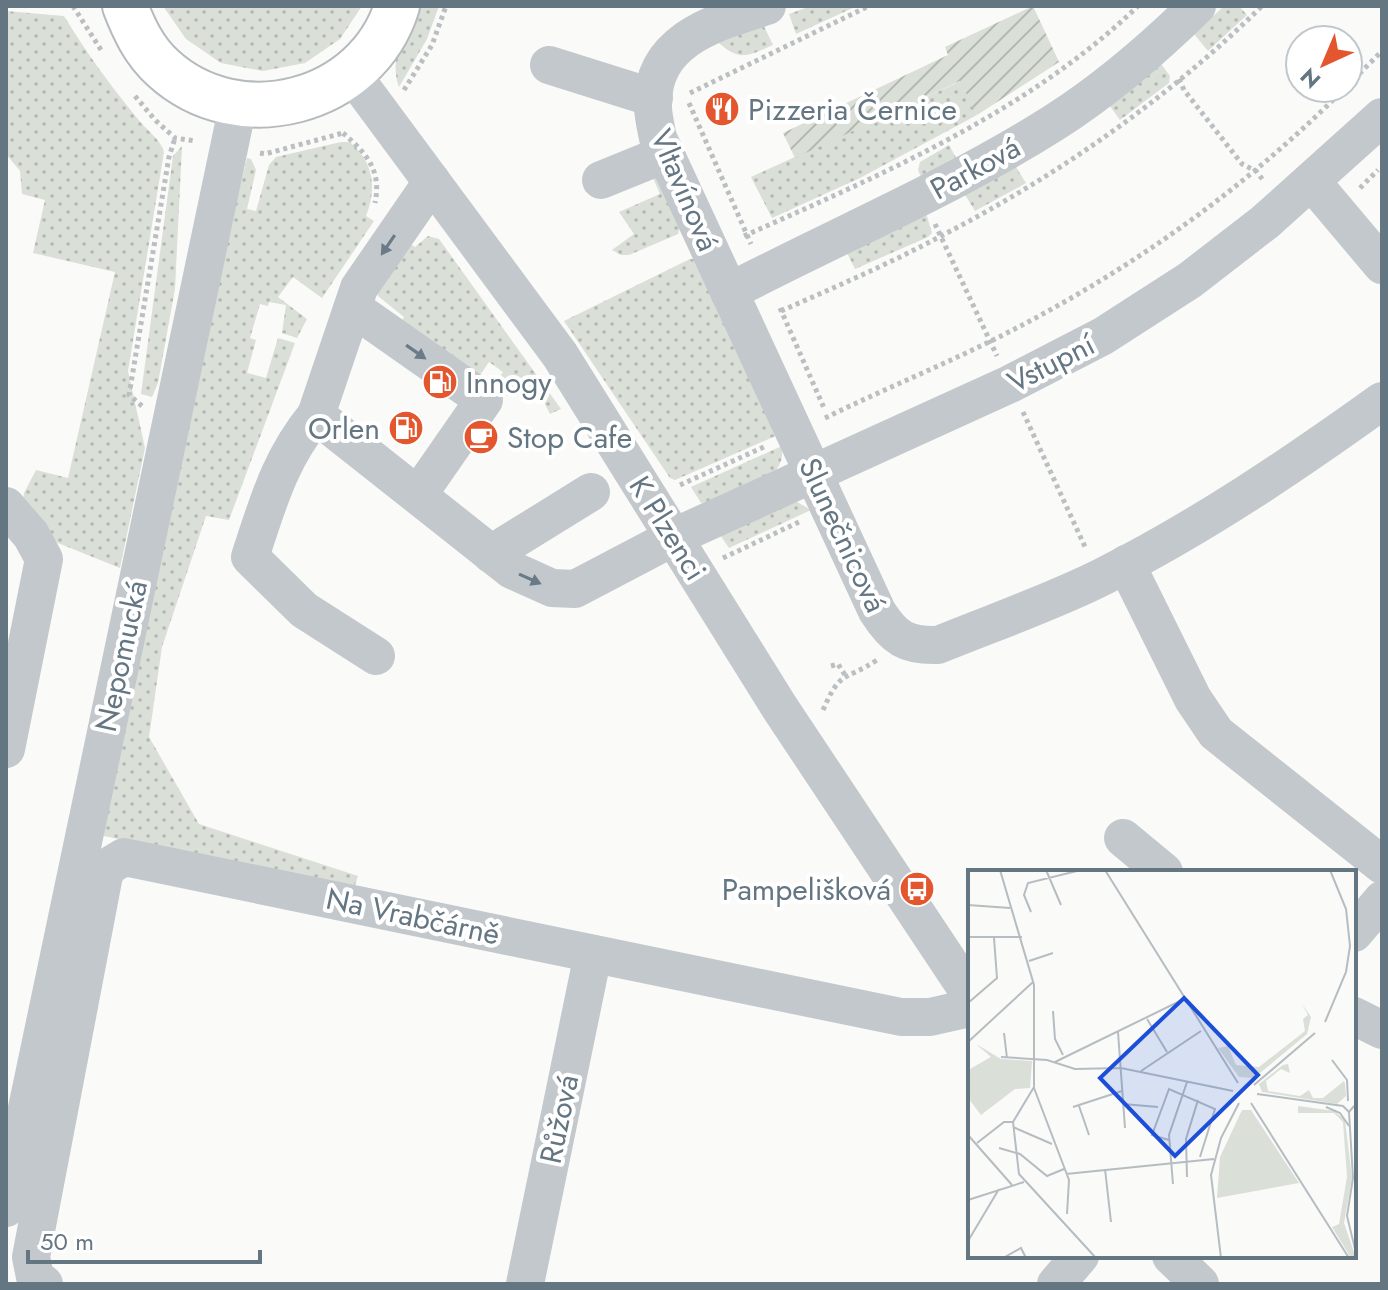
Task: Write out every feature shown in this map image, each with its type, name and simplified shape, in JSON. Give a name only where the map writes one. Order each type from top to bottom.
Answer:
[{"type":"main road","points":[[125,6],[136,35],[162,68],[198,92],[238,105],[279,105],[318,95],[365,91],[376,49],[393,20],[397,6]]},
{"type":"street","name":"Vltavínová","points":[[729,292],[658,138],[654,98],[661,70],[671,54],[690,36],[711,24],[767,6]]},
{"type":"street","name":"Parková","points":[[729,292],[923,198],[1014,147],[1058,120],[1153,49],[1197,6]]},
{"type":"street","points":[[549,65],[654,98]]},
{"type":"street","name":"K Plzenci","points":[[365,91],[560,355],[807,749],[968,991]]},
{"type":"street","name":"Nepomucká","points":[[6,1208],[43,1113],[168,430],[238,105]]},
{"type":"street","name":"Vstupní","points":[[316,415],[512,570],[552,588],[575,589],[674,537],[1010,384],[1114,329],[1190,280],[1312,182],[1382,117]]},
{"type":"street","points":[[601,180],[665,154]]},
{"type":"street","points":[[376,656],[304,610],[250,557],[276,476],[295,440],[316,415],[359,288],[432,182]]},
{"type":"street","points":[[1312,182],[1382,265]]},
{"type":"street","name":"Slunečnicová","points":[[729,292],[812,425],[814,474],[877,611],[888,629],[903,640],[921,646],[938,645],[1126,564],[1287,468],[1382,401]]},
{"type":"street","points":[[353,308],[484,400],[418,495]]},
{"type":"street","points":[[491,554],[591,492]]},
{"type":"street","points":[[6,506],[31,535],[44,559],[6,749]]},
{"type":"street","points":[[1126,564],[1193,699],[1216,733],[1382,865]]},
{"type":"street","points":[[1123,838],[1162,870]]},
{"type":"street","name":"Na Vrabčárně","points":[[43,1113],[104,875],[116,859],[124,857],[901,1017],[930,1017],[968,1008]]},
{"type":"street","points":[[1356,931],[1382,900]]},
{"type":"street","name":"Růžová","points":[[525,1284],[593,954]]},
{"type":"street","points":[[1356,1017],[1382,1030]]},
{"type":"street","points":[[43,1113],[31,1257],[35,1277],[44,1284]]},
{"type":"street","points":[[1056,1284],[1078,1258]]},
{"type":"street","points":[[1173,1258],[1200,1284]]},
{"type":"path","points":[[365,91],[404,90],[432,45],[446,6]]},
{"type":"path","points":[[812,425],[765,274],[685,95],[869,6]]},
{"type":"path","points":[[710,251],[916,157],[983,119],[1049,77],[1138,6]]},
{"type":"path","points":[[1126,17],[1180,80],[1184,90],[1242,164],[1256,171]]},
{"type":"path","points":[[1364,70],[1382,51]]},
{"type":"path","points":[[650,499],[990,341],[1095,284],[1157,246],[1256,171],[1329,104]]},
{"type":"path","points":[[168,430],[129,395],[169,157],[175,138]]},
{"type":"path","points":[[807,749],[835,684],[845,675],[874,663],[903,640]]},
{"type":"path","points":[[831,666],[838,664],[845,675]]},
{"type":"shaded area","points":[[163,6],[362,6],[340,39],[305,63],[263,71],[221,63],[186,39]]},
{"type":"shaded area","points":[[413,6],[439,6],[427,39],[399,87],[397,56]]},
{"type":"shaded area","points":[[811,6],[857,6],[796,34],[789,14]]},
{"type":"shaded area","points":[[1033,6],[1059,62],[977,115],[960,81],[795,158],[783,133],[948,55],[945,47]]},
{"type":"shaded area","points":[[1224,6],[1239,6],[1247,15],[1208,51],[1194,34]]},
{"type":"shaded area","points":[[6,11],[64,16],[108,81],[164,152],[128,371],[145,448],[120,568],[53,541],[22,507],[24,493],[36,470],[68,478],[115,272],[33,253],[45,200],[22,194],[20,171],[6,154]]},
{"type":"shaded area","points":[[762,22],[773,45],[755,53],[736,54],[714,39]]},
{"type":"shaded area","points":[[1159,61],[1170,76],[1169,83],[1120,120],[1107,102]]},
{"type":"shaded area","points":[[961,81],[977,115],[860,178],[772,218],[751,177]]},
{"type":"shaded area","points":[[350,142],[369,167],[372,196],[366,216],[374,221],[322,298],[293,277],[278,297],[307,319],[297,338],[282,333],[286,305],[260,304],[250,338],[256,340],[247,373],[266,378],[278,338],[295,343],[229,520],[206,516],[162,647],[149,737],[199,824],[358,876],[354,888],[99,835],[219,272],[247,158],[251,159],[256,170],[247,209],[256,211],[269,165],[276,157]]},
{"type":"shaded area","points":[[949,145],[960,165],[924,184],[918,170],[920,162]]},
{"type":"shaded area","points":[[182,146],[175,289],[158,383],[152,397],[141,394],[173,156]]},
{"type":"shaded area","points":[[1014,164],[1026,183],[975,211],[964,193]]},
{"type":"shaded area","points":[[658,170],[681,222],[678,234],[629,255],[621,255],[612,250],[634,234],[619,212],[660,194],[651,173]]},
{"type":"shaded area","points":[[926,213],[932,233],[928,237],[855,269],[845,249]]},
{"type":"shaded area","points":[[428,236],[439,239],[561,409],[550,414],[542,398],[501,395],[492,389],[503,372],[489,362],[478,378],[400,324],[404,317],[378,296],[379,281],[407,242],[415,247]]},
{"type":"shaded area","points":[[690,259],[697,259],[778,435],[675,480],[670,478],[564,321]]},
{"type":"shaded area","points":[[782,446],[782,458],[776,470],[752,486],[701,503],[691,487]]},
{"type":"shaded area","points":[[792,499],[811,510],[729,548],[720,535]]},
{"type":"place","name":"Pizzeria Černice","points":[[722,109]]},
{"type":"place","name":"Innogy","points":[[440,382]]},
{"type":"place","name":"Orlen","points":[[406,428]]},
{"type":"place","name":"Stop Cafe","points":[[481,437]]},
{"type":"place","name":"Pampelišková","points":[[917,889]]}]
